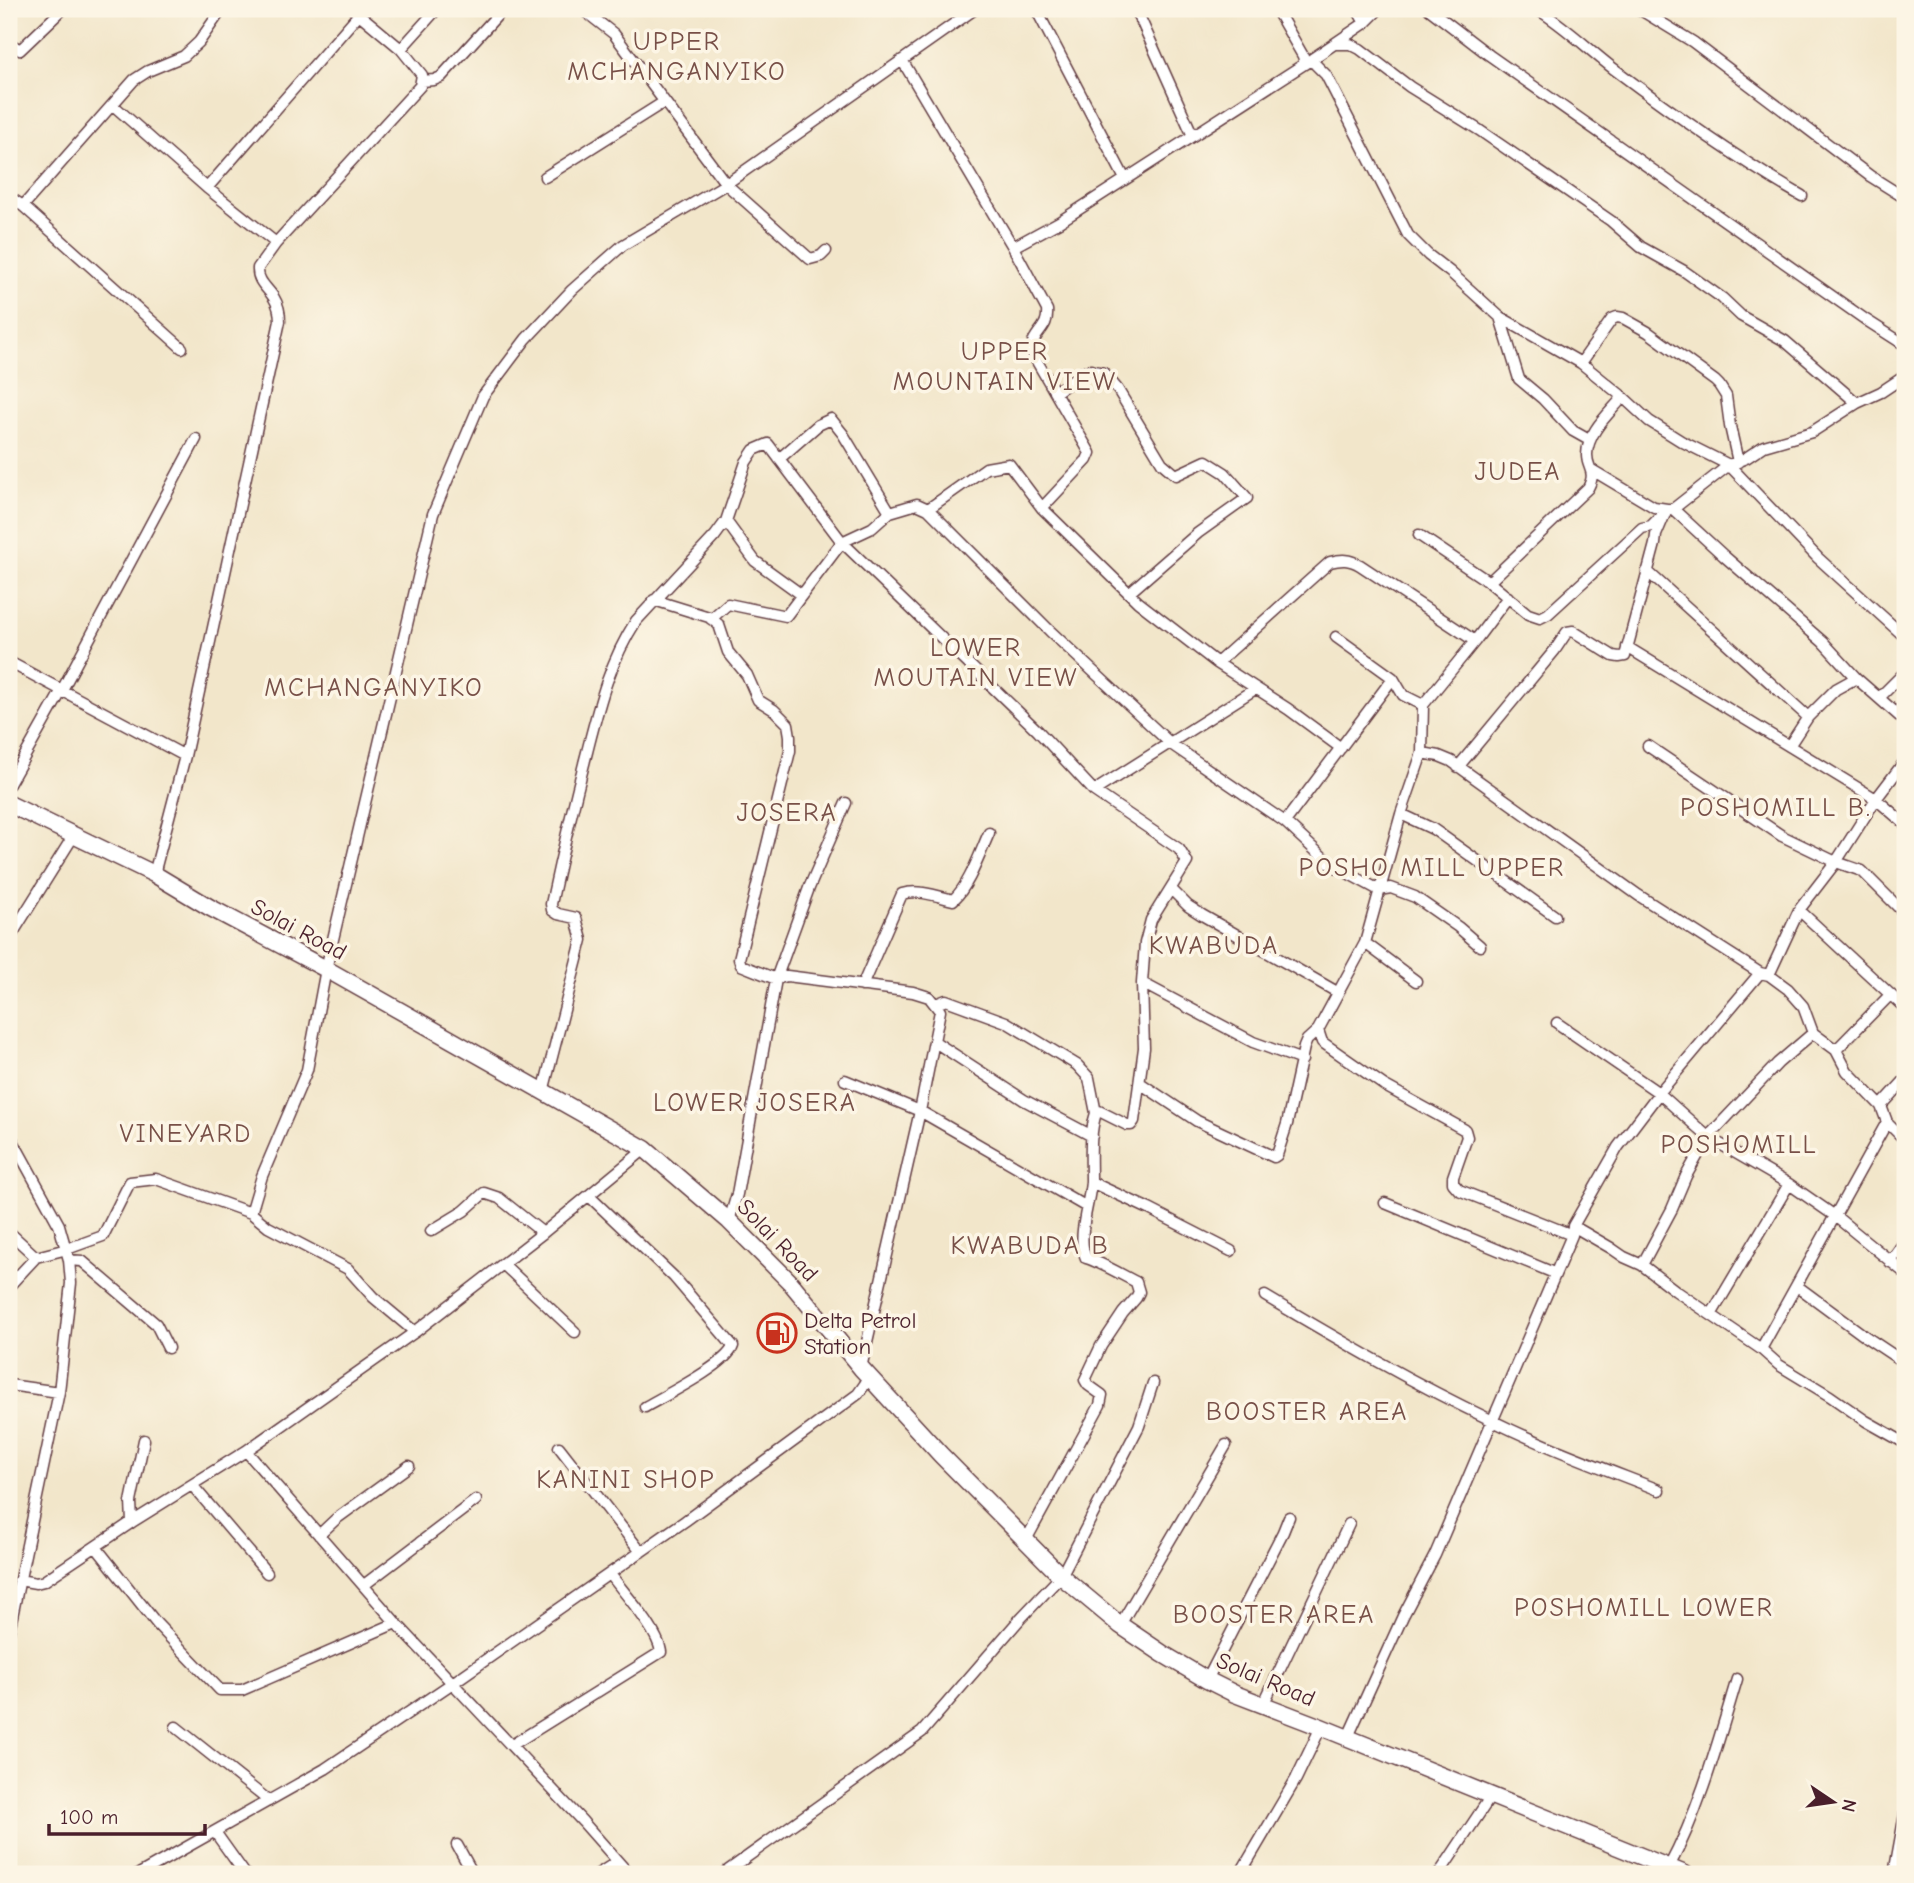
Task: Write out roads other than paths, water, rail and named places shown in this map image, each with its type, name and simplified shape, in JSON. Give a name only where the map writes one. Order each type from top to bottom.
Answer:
[{"type":"highway","name":"Solai Road","points":[[9,804],[154,874],[645,1149],[729,1221],[790,1282],[865,1373],[942,1455],[1061,1576],[1120,1625],[1235,1695],[1685,1874]]},
{"type":"street","points":[[9,43],[20,50],[63,9]]},
{"type":"street","points":[[23,206],[134,80],[184,56],[199,42],[222,9]]},
{"type":"street","points":[[401,49],[437,9]]},
{"type":"street","points":[[422,80],[441,77],[503,9]]},
{"type":"street","points":[[582,9],[614,34],[726,184],[810,259],[821,256],[826,251]]},
{"type":"street","points":[[251,1213],[262,1176],[307,1070],[326,969],[433,514],[483,396],[526,339],[572,290],[623,245],[726,184],[975,9]]},
{"type":"street","points":[[1036,9],[1125,179]]},
{"type":"street","points":[[1136,9],[1193,136]]},
{"type":"street","points":[[1276,9],[1304,61],[1318,65],[1326,75],[1408,234],[1428,255],[1500,317],[1581,363],[1649,421],[1681,441],[1734,463],[1818,558],[1905,638]]},
{"type":"street","points":[[1357,9],[1365,23]]},
{"type":"street","points":[[1013,247],[1059,222],[1309,61],[1365,23],[1379,9]]},
{"type":"street","points":[[1429,9],[1615,145],[1905,345]]},
{"type":"street","points":[[1538,9],[1617,71],[1693,125],[1772,179],[1802,196]]},
{"type":"street","points":[[1639,9],[1693,42],[1870,176],[1905,198]]},
{"type":"street","points":[[154,874],[185,756],[280,321],[275,299],[258,274],[261,264],[276,243],[411,97],[422,80],[422,75],[401,49],[356,11],[207,188]]},
{"type":"street","points":[[1335,44],[1350,44],[1360,49],[1410,87],[1479,130],[1611,221],[1641,247],[1684,271],[1722,298],[1741,316],[1786,341],[1857,403]]},
{"type":"street","points":[[902,60],[1013,247],[1047,310],[1046,325],[1035,337],[1031,351],[1090,453],[1087,460],[1042,508]]},
{"type":"street","points":[[545,177],[664,102]]},
{"type":"street","points":[[113,105],[207,188],[276,243]]},
{"type":"street","points":[[9,197],[23,206],[182,348]]},
{"type":"street","points":[[1500,317],[1519,379],[1543,399],[1573,431],[1590,440]]},
{"type":"street","points":[[1581,363],[1612,319],[1623,318],[1648,332],[1722,389],[1728,402],[1734,463]]},
{"type":"street","points":[[1056,392],[1083,372],[1091,370],[1104,373],[1118,390],[1162,463],[1176,475],[1206,461],[1225,473],[1248,498],[1198,533],[1129,593]]},
{"type":"street","points":[[1419,535],[1540,618],[1548,614],[1642,528],[1651,526],[1734,463],[1764,446],[1812,432],[1905,376]]},
{"type":"street","points":[[1489,582],[1588,488],[1592,480],[1592,470],[1587,457],[1590,440],[1595,430],[1623,397]]},
{"type":"street","points":[[779,459],[818,425],[831,419],[890,512]]},
{"type":"street","points":[[9,784],[196,439]]},
{"type":"street","points":[[543,1092],[582,940],[576,918],[558,914],[552,910],[551,904],[605,683],[636,621],[715,536],[726,521],[746,462],[754,450],[768,444],[842,542],[1038,731],[1094,791],[1179,849],[1187,862],[1151,920],[1145,943],[1142,983],[1144,1048],[1134,1121],[1127,1125],[1099,1111],[1096,1113]]},
{"type":"street","points":[[928,509],[986,468],[1009,464],[1042,508],[1138,602],[1217,663],[1342,748]]},
{"type":"street","points":[[1592,470],[1654,507],[1670,509],[1823,642],[1856,678],[1905,721]]},
{"type":"street","points":[[711,619],[728,604],[786,615],[842,542],[872,528],[890,512],[917,503],[928,509],[1050,631],[1171,744],[1286,822],[1329,863],[1379,890],[1391,888],[1415,897],[1480,946]]},
{"type":"street","points":[[1458,767],[1567,632],[1573,631],[1613,656],[1625,656],[1656,535],[1670,509]]},
{"type":"street","points":[[726,521],[755,561],[802,595]]},
{"type":"street","points":[[1217,663],[1330,562],[1342,559],[1360,565],[1475,641]]},
{"type":"street","points":[[1647,571],[1808,717]]},
{"type":"street","points":[[1140,1083],[1197,1121],[1274,1157],[1278,1155],[1305,1044],[1318,1030],[1365,943],[1401,814],[1422,753],[1423,705],[1508,597]]},
{"type":"street","points":[[139,1874],[325,1769],[610,1574],[858,1394],[865,1373],[940,1011],[929,997],[913,992],[787,976],[776,979],[741,965],[739,959],[790,751],[788,724],[783,717],[758,700],[747,675],[728,652],[719,625],[711,619],[654,600]]},
{"type":"street","points":[[1336,637],[1393,678],[1403,695],[1423,705]]},
{"type":"street","points":[[1627,647],[1875,799],[1905,824]]},
{"type":"street","points":[[9,662],[185,756]]},
{"type":"street","points":[[1879,698],[1905,672]]},
{"type":"street","points":[[1286,822],[1393,678]]},
{"type":"street","points":[[1789,746],[1808,717],[1836,689],[1856,678]]},
{"type":"street","points":[[1094,791],[1255,689]]},
{"type":"street","points":[[1648,746],[1783,836],[1836,862],[1862,871],[1905,914]]},
{"type":"street","points":[[1422,753],[1451,761],[1638,895],[1788,989],[1803,1006],[1813,1032],[1836,1051],[1847,1071],[1881,1106],[1887,1122],[1905,1140]]},
{"type":"street","points":[[1347,1739],[1435,1555],[1572,1231],[1618,1147],[1659,1093],[1765,974],[1798,910],[1836,862],[1875,799],[1905,761]]},
{"type":"street","points":[[729,1221],[737,1194],[776,979],[809,888],[846,803]]},
{"type":"street","points":[[1401,814],[1433,829],[1555,916]]},
{"type":"street","points":[[862,986],[902,894],[918,892],[953,900],[966,882],[989,833]]},
{"type":"street","points":[[9,939],[74,835]]},
{"type":"street","points":[[1171,889],[1195,911],[1337,992]]},
{"type":"street","points":[[1798,910],[1905,1008]]},
{"type":"street","points":[[1365,943],[1416,981]]},
{"type":"street","points":[[1142,983],[1253,1042],[1302,1060]]},
{"type":"street","points":[[1836,1051],[1890,995]]},
{"type":"street","points":[[936,1004],[946,1000],[1006,1022],[1077,1065],[1089,1078],[1096,1113],[1092,1136],[1091,1182],[1086,1206],[1084,1256],[1136,1282],[1139,1292],[1101,1346],[1085,1380],[1102,1395],[1100,1405],[1026,1540]]},
{"type":"street","points":[[1558,1023],[1659,1093],[1708,1137],[1789,1184],[1835,1216],[1905,1273]]},
{"type":"street","points":[[1318,1030],[1322,1042],[1375,1079],[1465,1130],[1467,1137],[1453,1177],[1455,1188],[1481,1200],[1572,1231],[1642,1265],[1761,1349],[1779,1365],[1905,1443]]},
{"type":"street","points":[[1642,1265],[1708,1137],[1778,1063],[1813,1032]]},
{"type":"street","points":[[935,1042],[1024,1100],[1092,1136]]},
{"type":"street","points":[[845,1080],[920,1111],[1086,1206]]},
{"type":"street","points":[[1881,1106],[1905,1080]]},
{"type":"street","points":[[1761,1349],[1887,1122]]},
{"type":"street","points":[[9,1134],[59,1225],[67,1249],[71,1283],[59,1392],[9,1631]]},
{"type":"street","points":[[19,1580],[36,1583],[44,1581],[246,1451],[415,1332],[543,1233],[645,1149]]},
{"type":"street","points":[[9,1286],[36,1257],[103,1236],[130,1182],[156,1180],[251,1213],[268,1227],[348,1269],[373,1297],[415,1332]]},
{"type":"street","points":[[1091,1182],[1231,1251]]},
{"type":"street","points":[[1711,1315],[1789,1184]]},
{"type":"street","points":[[431,1231],[464,1211],[484,1193],[499,1198],[543,1233]]},
{"type":"street","points":[[589,1196],[674,1277],[733,1346],[732,1353],[717,1365],[645,1407]]},
{"type":"street","points":[[1385,1203],[1554,1273]]},
{"type":"street","points":[[9,1232],[36,1257]]},
{"type":"street","points":[[1890,1262],[1905,1241]]},
{"type":"street","points":[[69,1260],[82,1261],[156,1324],[168,1348]]},
{"type":"street","points":[[503,1264],[575,1332]]},
{"type":"street","points":[[1797,1286],[1905,1363]]},
{"type":"street","points":[[1265,1296],[1373,1359],[1492,1421],[1659,1490]]},
{"type":"street","points":[[723,1874],[922,1732],[1061,1576],[1139,1426],[1153,1383]]},
{"type":"street","points":[[9,1385],[59,1392]]},
{"type":"street","points":[[132,1522],[131,1502],[144,1440]]},
{"type":"street","points":[[1120,1625],[1226,1445]]},
{"type":"street","points":[[559,1447],[641,1552]]},
{"type":"street","points":[[246,1451],[396,1623],[454,1682],[629,1874]]},
{"type":"street","points":[[319,1535],[336,1519],[409,1465]]},
{"type":"street","points":[[192,1485],[267,1573]]},
{"type":"street","points":[[364,1586],[476,1500]]},
{"type":"street","points":[[1207,1680],[1289,1517]]},
{"type":"street","points":[[1263,1705],[1349,1524]]},
{"type":"street","points":[[96,1547],[157,1624],[220,1690],[242,1690],[396,1623]]},
{"type":"street","points":[[512,1745],[661,1652],[660,1643],[653,1632],[610,1574]]},
{"type":"street","points":[[1669,1867],[1681,1845],[1715,1752],[1737,1679]]},
{"type":"street","points":[[176,1727],[269,1801]]},
{"type":"street","points":[[1240,1874],[1296,1779],[1321,1727]]},
{"type":"street","points":[[1439,1874],[1491,1796]]},
{"type":"street","points":[[1894,1874],[1905,1814]]},
{"type":"street","points":[[215,1832],[245,1874]]},
{"type":"street","points":[[457,1845],[473,1874]]},
{"type":"street","points":[[598,1874],[617,1862]]},
{"type":"place","name":"Delta Petrol Station","points":[[777,1333]]},
{"type":"district","name":"UPPER MCHANGANYIKO","points":[[677,56]]},
{"type":"district","name":"UPPER MOUNTAIN VIEW","points":[[1005,366]]},
{"type":"district","name":"JUDEA","points":[[1518,471]]},
{"type":"district","name":"LOWER MOUTAIN VIEW","points":[[976,662]]},
{"type":"district","name":"MCHANGANYIKO","points":[[374,687]]},
{"type":"district","name":"POSHOMILL B.","points":[[1776,807]]},
{"type":"district","name":"JOSERA","points":[[787,812]]},
{"type":"district","name":"POSHO MILL UPPER","points":[[1432,867]]},
{"type":"district","name":"KWABUDA","points":[[1214,945]]},
{"type":"district","name":"LOWER JOSERA","points":[[755,1102]]},
{"type":"district","name":"VINEYARD","points":[[186,1133]]},
{"type":"district","name":"POSHOMILL","points":[[1739,1144]]},
{"type":"district","name":"KWABUDA B","points":[[1030,1245]]},
{"type":"district","name":"BOOSTER AREA","points":[[1307,1411]]},
{"type":"district","name":"KANINI SHOP","points":[[626,1479]]},
{"type":"district","name":"POSHOMILL LOWER","points":[[1644,1607]]},
{"type":"district","name":"BOOSTER AREA","points":[[1274,1614]]}]
